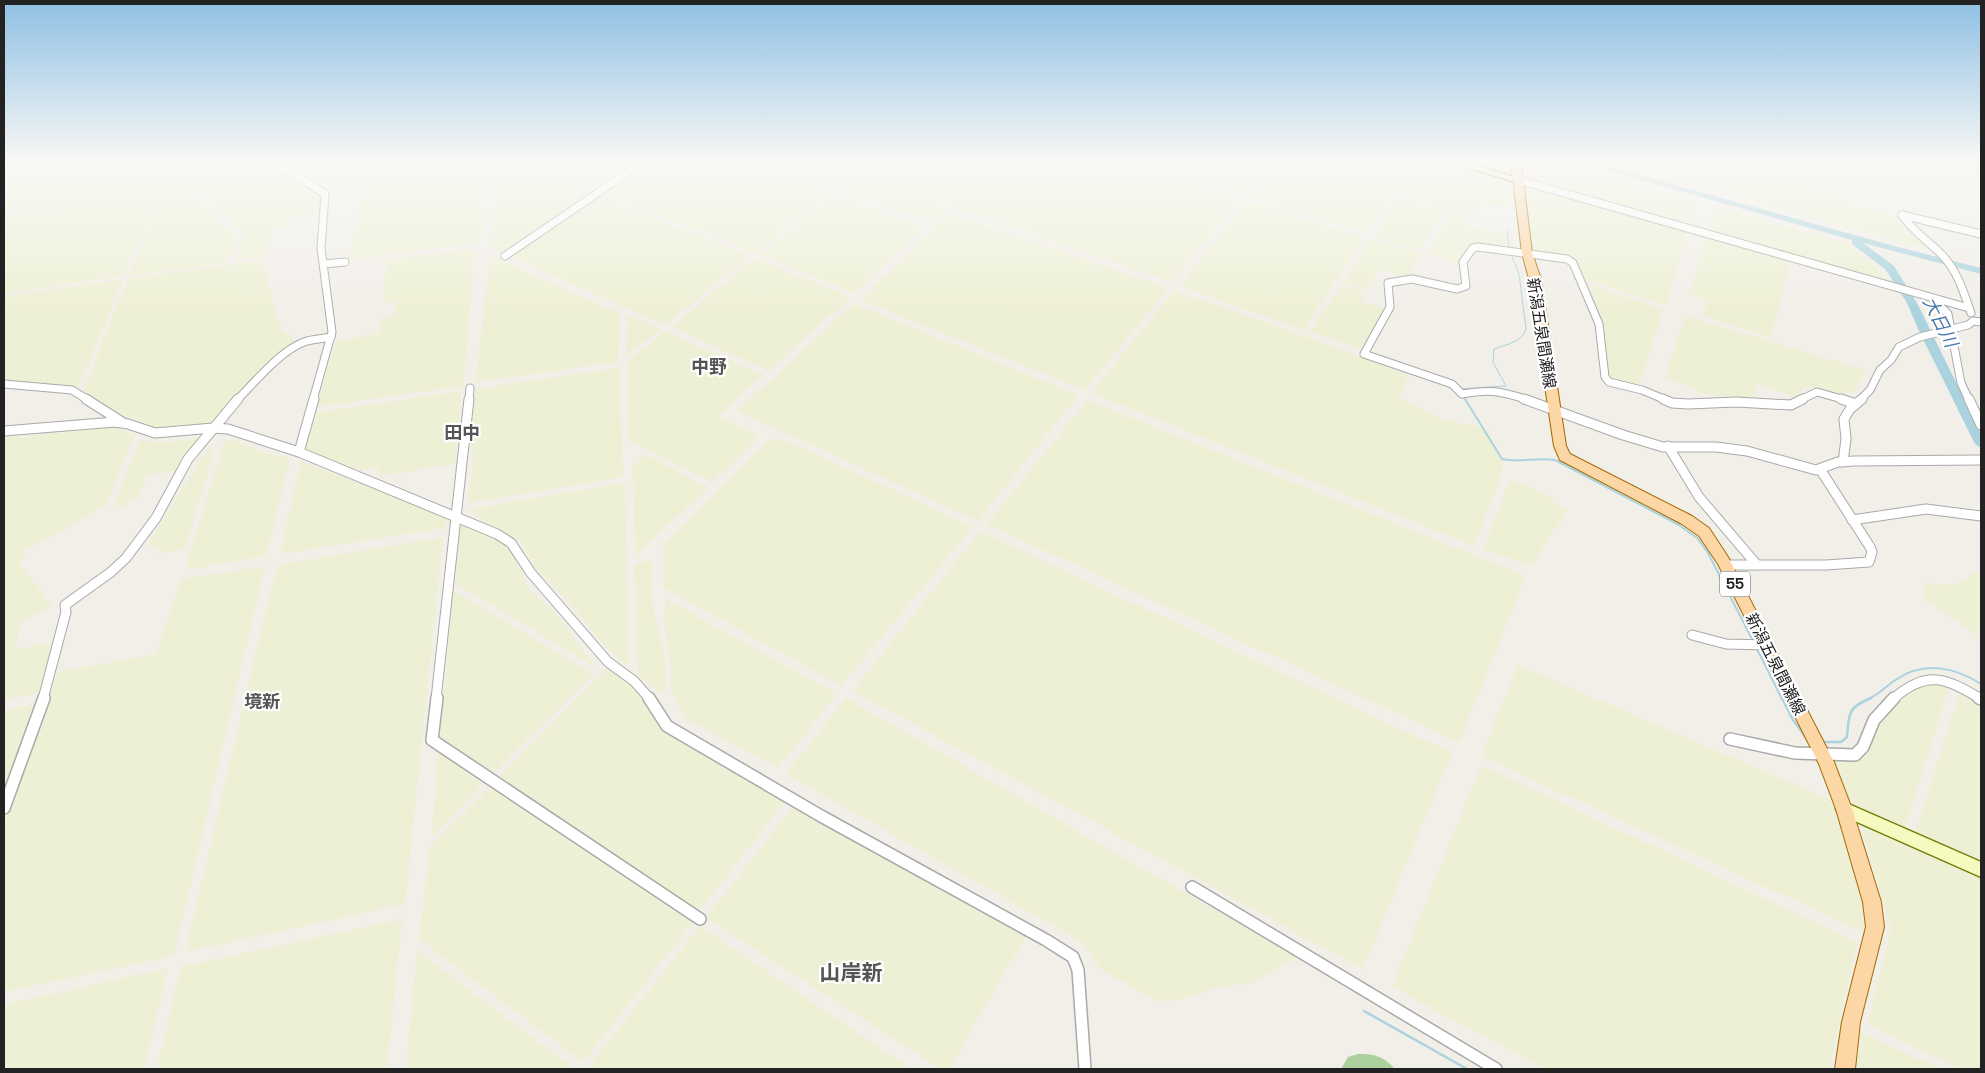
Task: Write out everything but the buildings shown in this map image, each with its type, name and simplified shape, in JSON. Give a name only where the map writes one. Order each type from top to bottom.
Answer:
[{"type":"main road","name":"新潟五泉間瀬線","points":[[1522,212],[1526,253],[1535,279],[1560,446],[1565,456],[1687,520],[1704,532],[1726,565],[1767,645],[1823,756],[1844,809],[1872,902],[1875,927],[1851,1022],[1846,1069]]},
{"type":"street","points":[[299,452],[332,332],[332,315],[321,234],[325,212]]},
{"type":"street","points":[[505,256],[569,212]]},
{"type":"street","points":[[1631,212],[1969,308]]},
{"type":"street","points":[[1973,321],[1964,290],[1954,269],[1902,215],[1981,234]]},
{"type":"street","points":[[1856,404],[1817,392],[1791,405],[1736,402],[1672,403],[1650,393],[1609,382],[1605,377],[1599,324],[1573,263],[1567,259],[1526,253],[1474,248],[1463,262],[1466,286],[1462,288],[1412,280],[1388,284],[1390,307],[1364,354],[1452,384],[1462,394],[1495,391],[1525,398],[1647,443],[1668,446],[1716,447],[1747,451],[1806,468],[1820,469],[1843,462],[1981,460]]},
{"type":"street","points":[[324,264],[345,262]]},
{"type":"street","points":[[1932,298],[1948,314],[1961,383],[1977,409],[1981,425]]},
{"type":"street","points":[[1843,462],[1846,439],[1844,419],[1850,409],[1870,390],[1880,370],[1891,360],[1899,347],[1920,337],[1952,330],[1968,325],[1973,321],[1981,322]]},
{"type":"street","points":[[4,808],[47,689],[66,612],[66,605],[111,572],[126,558],[156,518],[188,459],[212,428],[271,366],[305,342],[330,337]]},
{"type":"street","points":[[4,384],[72,390],[124,423],[155,433],[212,428],[228,429],[299,452],[497,534],[511,543],[531,573],[596,650],[608,662],[634,681],[654,703],[667,726],[822,816],[1046,940],[1073,957],[1078,970],[1085,1069]]},
{"type":"street","points":[[470,388],[432,740],[700,919]]},
{"type":"street","points":[[4,430],[124,423]]},
{"type":"street","points":[[1668,446],[1699,496],[1757,565]]},
{"type":"street","points":[[1726,565],[1836,565],[1869,562],[1872,552],[1820,469]]},
{"type":"street","points":[[1852,520],[1926,509],[1981,516]]},
{"type":"street","points":[[1692,635],[1726,644],[1767,645]]},
{"type":"street","points":[[1730,740],[1784,752],[1823,756],[1854,755],[1865,745],[1869,729],[1880,711],[1908,686],[1919,681],[1938,678],[1981,699]]},
{"type":"street","points":[[1844,809],[1981,870]]},
{"type":"street","points":[[1192,887],[1496,1069]]},
{"type":"green space","points":[[14,212],[33,212],[12,215]]},
{"type":"green space","points":[[47,212],[152,212],[124,276],[4,293],[4,228],[10,217]]},
{"type":"green space","points":[[155,212],[211,212],[235,236],[228,262],[129,276]]},
{"type":"green space","points":[[221,212],[314,212],[291,218],[286,227],[272,231],[266,256],[235,259],[245,236]]},
{"type":"green space","points":[[359,212],[483,212],[480,242],[348,260]]},
{"type":"green space","points":[[494,212],[562,212],[501,252],[492,247]]},
{"type":"green space","points":[[572,212],[640,212],[751,256],[665,325],[509,256]]},
{"type":"green space","points":[[653,212],[806,212],[755,253]]},
{"type":"green space","points":[[813,212],[881,212],[925,228],[854,293],[760,255]]},
{"type":"green space","points":[[903,212],[945,212],[934,222]]},
{"type":"green space","points":[[971,212],[1230,212],[1171,282]]},
{"type":"green space","points":[[1240,212],[1280,212],[1364,238],[1303,330],[1180,286]]},
{"type":"green space","points":[[1300,212],[1381,212],[1367,233]]},
{"type":"green space","points":[[1389,212],[1443,212],[1420,250],[1374,236]]},
{"type":"green space","points":[[1450,212],[1470,212],[1465,214],[1459,221],[1484,231],[1511,235],[1514,249],[1472,245],[1458,263],[1430,253]]},
{"type":"green space","points":[[1528,212],[1621,212],[1687,231],[1666,305],[1583,279],[1574,258],[1534,253]]},
{"type":"green space","points":[[1637,212],[1693,212],[1688,227]]},
{"type":"green space","points":[[1715,212],[1734,212],[1846,243],[1882,273],[1886,283],[1709,232]]},
{"type":"green space","points":[[1794,212],[1880,212],[1895,217],[1931,250]]},
{"type":"green space","points":[[949,213],[1168,288],[1085,390],[860,300]]},
{"type":"green space","points":[[1706,237],[1790,261],[1771,338],[1703,316],[1708,300],[1689,295]]},
{"type":"green space","points":[[1371,239],[1420,254],[1407,277],[1380,270],[1365,289],[1345,283]]},
{"type":"green space","points":[[472,249],[475,251],[463,386],[316,407],[336,342],[380,333],[380,321],[393,316],[396,300],[383,302],[387,260]]},
{"type":"green space","points":[[490,256],[619,313],[618,362],[476,382]]},
{"type":"green space","points":[[754,258],[851,297],[768,371],[672,327]]},
{"type":"green space","points":[[263,260],[279,326],[297,343],[211,426],[155,429],[133,418],[124,419],[83,393],[128,278]]},
{"type":"green space","points":[[123,279],[76,393],[4,383],[4,296]]},
{"type":"green space","points":[[1585,283],[1663,309],[1639,386],[1613,379],[1608,373],[1602,317]]},
{"type":"green space","points":[[1343,285],[1365,292],[1361,301],[1386,310],[1361,349],[1310,332]]},
{"type":"green space","points":[[1175,290],[1408,375],[1399,398],[1440,419],[1487,429],[1503,462],[1501,476],[1474,546],[1091,393]]},
{"type":"green space","points":[[854,304],[1078,395],[978,521],[737,411]]},
{"type":"green space","points":[[627,314],[661,329],[626,355]]},
{"type":"green space","points":[[1685,316],[1868,371],[1854,390],[1842,395],[1808,386],[1802,389],[1799,398],[1758,384],[1753,399],[1698,393],[1698,389],[1665,378]]},
{"type":"green space","points":[[665,331],[763,375],[718,416],[759,436],[712,482],[629,441],[628,361]]},
{"type":"green space","points":[[620,368],[623,477],[467,503],[473,464],[471,441],[475,389]]},
{"type":"green space","points":[[461,391],[455,464],[379,476],[380,467],[360,470],[303,450],[314,413]]},
{"type":"green space","points":[[1088,400],[1526,576],[1459,742],[987,524]]},
{"type":"green space","points":[[118,427],[134,435],[108,503],[60,532],[26,548],[20,564],[52,606],[20,622],[16,649],[53,642],[40,693],[4,700],[4,438]]},
{"type":"green space","points":[[207,437],[188,469],[146,475],[140,496],[121,508],[115,502],[139,441],[167,442]]},
{"type":"green space","points":[[225,439],[265,453],[290,458],[266,556],[185,570]]},
{"type":"green space","points":[[770,439],[792,443],[973,527],[841,686],[664,588],[663,545]]},
{"type":"green space","points":[[215,449],[185,549],[158,554],[159,546],[146,547],[207,450]]},
{"type":"green space","points":[[645,454],[708,487],[635,557],[633,465]]},
{"type":"green space","points":[[301,461],[447,517],[445,528],[280,554]]},
{"type":"green space","points":[[1510,480],[1532,487],[1568,510],[1543,546],[1533,567],[1483,549]]},
{"type":"green space","points":[[625,483],[629,667],[606,648],[571,604],[536,569],[522,543],[466,510]]},
{"type":"green space","points":[[461,522],[490,534],[513,552],[530,590],[555,612],[595,667],[455,583]]},
{"type":"green space","points":[[980,531],[1452,753],[1363,969],[853,691]]},
{"type":"green space","points":[[443,537],[405,904],[185,952],[277,565]]},
{"type":"green space","points":[[652,560],[654,615],[662,644],[666,671],[665,694],[662,695],[638,674],[634,566],[637,563]]},
{"type":"green space","points":[[265,566],[174,956],[4,992],[4,824],[54,687],[57,672],[156,654],[181,579]]},
{"type":"green space","points":[[1981,572],[1981,632],[1976,634],[1924,600],[1925,582],[1937,585],[1958,584],[1973,573]]},
{"type":"green space","points":[[453,590],[593,674],[493,773],[440,738]]},
{"type":"green space","points":[[666,599],[837,694],[778,768],[683,717],[671,688],[672,671],[664,623]]},
{"type":"green space","points":[[1518,665],[1833,801],[1865,905],[1867,917],[1863,932],[1481,756]]},
{"type":"green space","points":[[607,667],[631,685],[664,733],[786,801],[699,911],[499,778]]},
{"type":"green space","points":[[1932,683],[1949,686],[1905,829],[1851,806],[1826,748],[1857,749],[1874,733],[1903,696],[1919,687]]},
{"type":"green space","points":[[1961,690],[1981,703],[1981,861],[1915,833]]},
{"type":"green space","points":[[846,698],[1297,957],[1253,983],[1221,987],[1170,1002],[1159,1001],[1103,971],[1080,941],[786,774]]},
{"type":"green space","points":[[36,704],[4,790],[4,710]]},
{"type":"green space","points":[[438,751],[482,784],[432,837]]},
{"type":"green space","points":[[1481,765],[1857,942],[1829,1069],[1545,1069],[1392,987]]},
{"type":"green space","points":[[492,786],[695,919],[583,1062],[419,939],[430,847]]},
{"type":"green space","points":[[793,807],[1025,937],[949,1069],[941,1069],[706,918]]},
{"type":"green space","points":[[1860,821],[1981,875],[1981,1069],[1961,1069],[1867,1024],[1891,929]]},
{"type":"green space","points":[[402,919],[387,1069],[157,1069],[181,967]]},
{"type":"green space","points":[[700,926],[911,1069],[595,1069],[590,1065]]},
{"type":"green space","points":[[417,950],[574,1069],[406,1069]]},
{"type":"green space","points":[[168,968],[144,1069],[4,1069],[4,1005]]},
{"type":"green space","points":[[1862,1032],[1939,1069],[1856,1069]]},
{"type":"green space","points":[[1358,1054],[1378,1057],[1387,1061],[1395,1069],[1341,1069],[1348,1057]]},
{"type":"waterway","points":[[1762,212],[1981,271]]},
{"type":"waterway","points":[[1507,230],[1509,249]]},
{"type":"waterway","name":"大日川","points":[[1855,242],[1890,268],[1912,303],[1924,331],[1981,444]]},
{"type":"waterway","points":[[1459,389],[1506,386],[1493,362],[1494,349],[1517,340],[1524,334],[1526,329],[1519,274],[1511,254]]},
{"type":"waterway","points":[[1462,395],[1465,400]]},
{"type":"waterway","points":[[1465,399],[1502,459],[1555,460],[1679,525],[1697,538],[1708,553],[1753,641]]},
{"type":"waterway","points":[[1756,647],[1782,699]]},
{"type":"waterway","points":[[1868,699],[1907,673],[1929,668],[1950,670],[1981,684]]},
{"type":"waterway","points":[[1782,698],[1793,720],[1807,739]]},
{"type":"waterway","points":[[1823,742],[1841,742],[1847,737],[1851,712],[1863,701],[1871,698]]},
{"type":"waterway","points":[[1364,1011],[1467,1069]]},
{"type":"district","name":"中野","points":[[709,367]]},
{"type":"district","name":"田中","points":[[462,433]]},
{"type":"district","name":"境新","points":[[262,702]]},
{"type":"district","name":"山岸新","points":[[851,973]]}]
